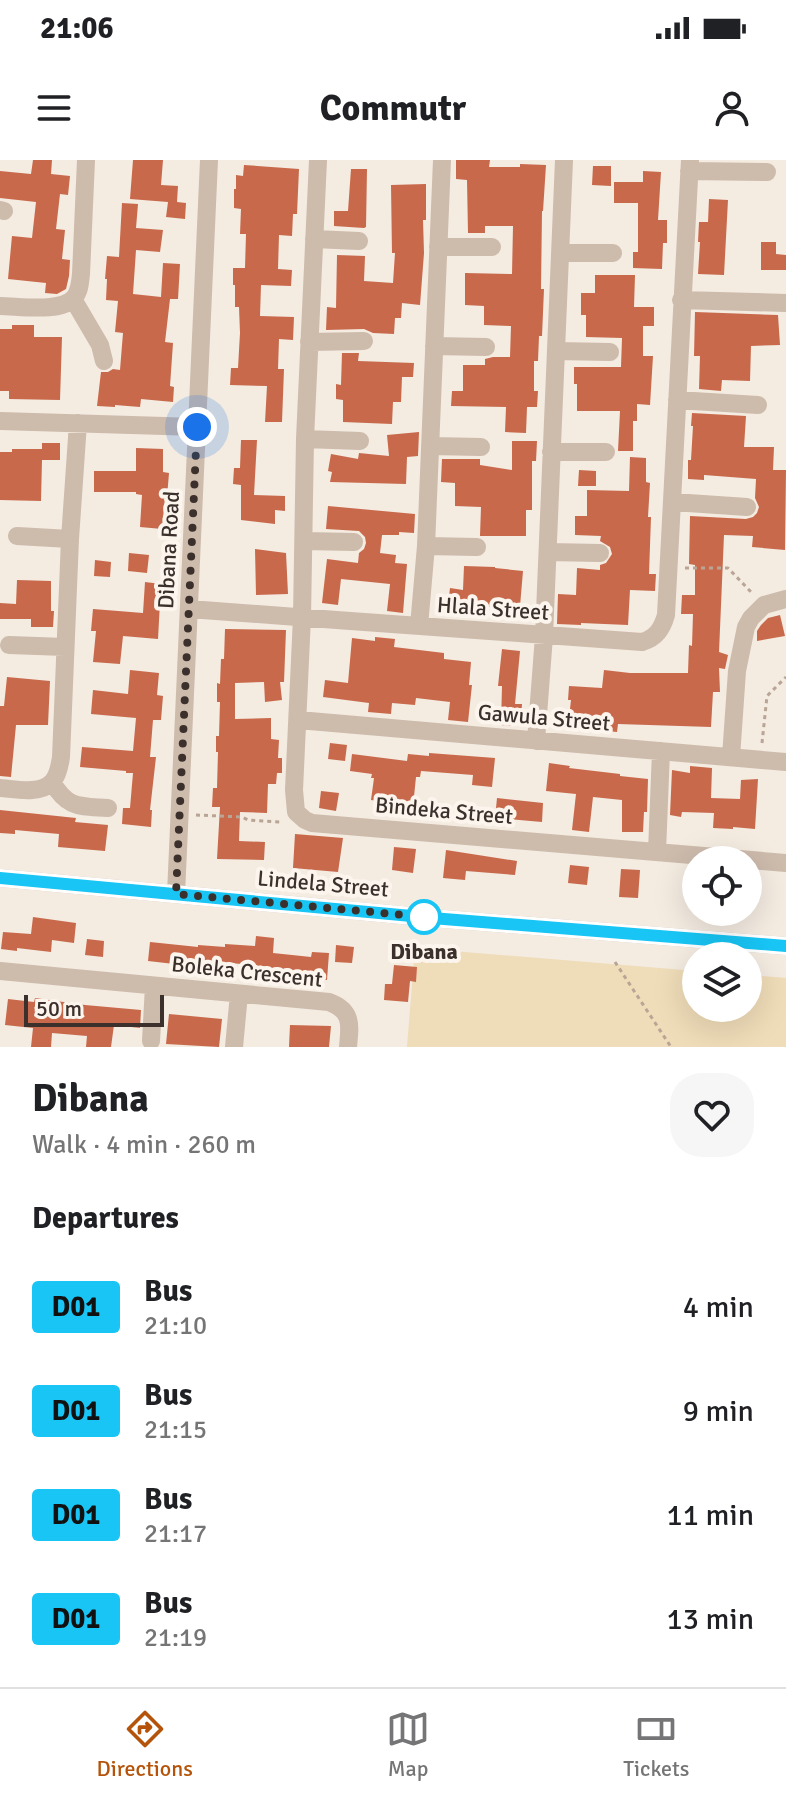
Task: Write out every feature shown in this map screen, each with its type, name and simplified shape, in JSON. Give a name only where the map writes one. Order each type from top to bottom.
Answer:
[{"type":"street","points":[[0,306],[65,305],[78,291],[86,160]]},
{"type":"street","name":"Dibana Road","points":[[176,894],[209,160]]},
{"type":"street","points":[[296,812],[294,790],[302,617],[305,439],[318,160]]},
{"type":"street","points":[[419,626],[426,546],[442,160]]},
{"type":"street","points":[[536,741],[544,636],[564,160]]},
{"type":"street","name":"Hlala Street","points":[[189,609],[642,642],[656,635],[666,615],[689,166],[767,172]]},
{"type":"street","points":[[314,239],[359,241]]},
{"type":"street","points":[[438,247],[492,247]]},
{"type":"street","points":[[560,253],[613,253]]},
{"type":"street","points":[[73,299],[100,345],[104,361]]},
{"type":"street","points":[[681,300],[786,303]]},
{"type":"street","points":[[309,342],[364,341]]},
{"type":"street","points":[[434,346],[486,347]]},
{"type":"street","points":[[556,351],[610,352]]},
{"type":"street","points":[[677,400],[758,405]]},
{"type":"street","points":[[0,421],[197,427]]},
{"type":"street","points":[[0,788],[41,788],[52,782],[59,769],[78,423]]},
{"type":"street","points":[[305,439],[360,441]]},
{"type":"street","points":[[430,446],[481,447]]},
{"type":"street","points":[[551,452],[606,452]]},
{"type":"street","points":[[673,502],[747,507]]},
{"type":"street","points":[[17,536],[70,539]]},
{"type":"street","points":[[304,541],[354,542]]},
{"type":"street","points":[[426,546],[477,547]]},
{"type":"street","points":[[548,552],[600,553]]},
{"type":"street","points":[[731,757],[737,671],[746,627],[764,605],[786,599]]},
{"type":"street","points":[[9,645],[65,647]]},
{"type":"street","name":"Gawula Street","points":[[298,720],[786,762]]},
{"type":"street","points":[[657,852],[661,751]]},
{"type":"street","points":[[52,782],[61,797],[72,804],[108,808]]},
{"type":"street","name":"Bindeka Street","points":[[296,812],[312,823],[786,863]]},
{"type":"street","name":"Lindela Street","points":[[0,878],[444,919],[786,946]]},
{"type":"street","name":"Boleka Crescent","points":[[0,971],[329,1002],[336,1004],[347,1015],[350,1025],[348,1047]]},
{"type":"street","name":"Boleka Crescent","points":[[151,1041],[154,986]]},
{"type":"street","points":[[234,1047],[239,994]]},
{"type":"path","points":[[669,568],[728,568],[764,605]]},
{"type":"path","points":[[761,759],[767,696],[786,677]]},
{"type":"path","points":[[180,814],[281,822],[296,812]]},
{"type":"path","points":[[615,962],[671,1047]]},
{"type":"sand","points":[[415,948],[682,970],[682,1022],[762,1022],[762,976],[786,978],[786,1047],[407,1047]]},
{"type":"building","points":[[33,160],[52,160],[51,174],[70,176],[68,195],[60,194],[56,229],[65,230],[62,259],[70,260],[69,276],[66,289],[57,294],[45,293],[46,283],[8,279],[12,236],[32,238],[36,202],[0,198],[0,171],[31,174]]},
{"type":"building","points":[[133,160],[163,160],[161,185],[178,186],[177,202],[186,203],[185,219],[166,217],[168,202],[130,199]]},
{"type":"building","points":[[456,160],[490,160],[489,167],[546,165],[542,211],[542,336],[539,336],[538,361],[534,361],[537,407],[527,407],[526,433],[505,432],[506,407],[451,406],[452,391],[463,391],[463,365],[485,365],[485,359],[510,357],[511,326],[484,325],[484,306],[465,305],[465,273],[512,274],[513,226],[485,226],[485,233],[468,233],[467,180],[456,179]]},
{"type":"building","points":[[244,165],[299,169],[297,214],[293,214],[292,236],[279,235],[278,269],[292,270],[291,286],[261,285],[260,316],[294,317],[293,340],[279,339],[278,369],[284,369],[282,422],[265,422],[267,386],[230,385],[231,368],[238,368],[240,333],[233,268],[245,268],[246,234],[240,234],[241,209],[234,208],[234,189],[236,175],[243,176]]},
{"type":"building","points":[[593,166],[611,166],[611,186],[592,185]]},
{"type":"building","points":[[351,169],[367,169],[364,228],[334,226],[334,211],[348,211]]},
{"type":"building","points":[[643,171],[661,172],[658,220],[667,220],[662,269],[633,268],[633,252],[638,252],[638,203],[614,203],[614,182],[643,182]]},
{"type":"building","points":[[426,184],[420,305],[402,303],[401,318],[395,318],[394,334],[373,333],[364,329],[326,330],[327,307],[336,308],[337,255],[365,256],[364,281],[393,283],[395,253],[392,253],[391,185]]},
{"type":"building","points":[[709,199],[728,200],[724,275],[698,274],[699,222],[708,222]]},
{"type":"building","points":[[122,203],[138,204],[136,228],[163,230],[160,252],[136,250],[133,294],[161,297],[163,263],[180,264],[178,299],[170,299],[165,342],[173,343],[170,386],[174,387],[173,402],[141,399],[140,407],[97,406],[101,372],[120,370],[123,333],[115,332],[118,301],[106,300],[105,279],[107,256],[119,257]]},
{"type":"building","points":[[761,242],[776,242],[776,254],[786,255],[786,270],[761,270]]},
{"type":"building","points":[[595,275],[635,275],[634,307],[654,307],[654,326],[643,326],[643,356],[653,356],[650,405],[637,404],[637,421],[633,421],[633,451],[618,451],[620,411],[577,411],[574,367],[621,367],[622,338],[586,337],[586,315],[581,315],[581,293],[595,293]]},
{"type":"building","points":[[695,312],[778,315],[780,345],[751,346],[750,381],[722,380],[721,391],[699,389],[700,356],[694,356]]},
{"type":"building","points":[[12,325],[34,325],[34,337],[62,337],[60,400],[9,399],[9,391],[0,391],[0,329],[12,329]]},
{"type":"building","points":[[342,353],[359,353],[358,361],[414,363],[413,377],[402,377],[401,402],[393,402],[392,424],[343,422],[343,400],[336,399],[336,384],[341,385]]},
{"type":"building","points":[[692,413],[746,416],[744,447],[774,447],[773,470],[786,470],[785,550],[752,547],[753,536],[724,535],[719,652],[728,655],[725,669],[719,668],[720,692],[713,692],[711,727],[618,724],[617,732],[568,727],[569,686],[602,688],[604,670],[688,673],[693,614],[681,614],[682,595],[695,595],[695,565],[689,564],[690,516],[746,519],[757,513],[756,479],[704,475],[704,480],[688,479]]},
{"type":"building","points":[[419,432],[418,456],[407,457],[406,484],[330,482],[331,454],[358,459],[359,453],[389,456],[387,435]]},
{"type":"building","points":[[241,440],[257,440],[254,495],[285,496],[285,511],[275,510],[275,524],[241,520],[241,485],[233,484],[234,468],[240,468]]},
{"type":"building","points":[[512,441],[537,441],[536,461],[532,461],[532,510],[526,510],[526,536],[480,536],[481,507],[455,506],[455,483],[441,482],[442,459],[480,459],[480,465],[512,470]]},
{"type":"building","points":[[42,443],[60,443],[60,460],[42,460],[41,501],[0,500],[0,452],[42,449]]},
{"type":"building","points":[[136,448],[163,449],[163,472],[169,473],[162,529],[140,527],[142,495],[136,492],[94,492],[94,471],[136,471]]},
{"type":"building","points":[[630,457],[646,458],[646,482],[650,483],[648,517],[651,517],[649,574],[656,574],[655,591],[630,590],[628,625],[557,624],[558,594],[576,595],[577,568],[600,570],[600,565],[606,563],[612,554],[610,547],[600,541],[601,536],[575,535],[575,516],[587,516],[587,490],[629,491]]},
{"type":"building","points":[[579,470],[596,471],[596,486],[578,486]]},
{"type":"building","points":[[328,506],[415,514],[414,533],[382,535],[380,553],[396,555],[395,563],[407,564],[403,613],[387,611],[390,584],[341,579],[338,605],[322,603],[327,559],[358,563],[359,553],[366,543],[359,531],[326,529]]},
{"type":"building","points":[[255,549],[286,553],[288,594],[256,595]]},
{"type":"building","points":[[129,553],[149,555],[147,573],[128,571]]},
{"type":"building","points":[[95,560],[111,562],[110,577],[94,576]]},
{"type":"building","points":[[464,566],[523,571],[519,618],[500,616],[501,607],[470,607],[470,616],[447,614],[450,588],[463,590]]},
{"type":"building","points":[[17,580],[51,581],[53,627],[31,627],[31,619],[0,619],[0,603],[16,604]]},
{"type":"building","points":[[145,582],[161,584],[158,639],[123,636],[120,664],[93,662],[96,631],[91,631],[93,609],[143,613]]},
{"type":"building","points":[[780,615],[785,636],[757,641],[757,631],[761,625],[768,618]]},
{"type":"building","points":[[225,629],[286,630],[284,682],[280,682],[282,700],[265,702],[264,682],[235,683],[235,719],[271,718],[271,739],[279,740],[278,758],[282,758],[282,773],[277,773],[276,784],[268,784],[267,813],[240,812],[239,841],[265,842],[264,860],[217,859],[220,807],[212,807],[213,788],[217,788],[216,736],[219,736],[220,702],[217,702],[217,683],[220,684],[221,659],[224,659]]},
{"type":"building","points":[[375,637],[395,639],[394,647],[444,653],[444,659],[471,662],[468,722],[448,720],[450,702],[416,698],[415,705],[392,703],[391,714],[368,712],[369,703],[323,697],[325,680],[348,683],[352,638],[375,641]]},
{"type":"building","points":[[502,649],[520,651],[515,704],[522,704],[521,719],[514,719],[513,726],[501,725],[502,686],[498,686]]},
{"type":"building","points":[[130,670],[159,673],[157,695],[163,696],[161,720],[153,720],[150,757],[156,757],[151,827],[122,824],[123,808],[130,808],[133,773],[80,767],[82,747],[133,751],[136,718],[91,714],[93,690],[128,694]]},
{"type":"building","points":[[7,677],[50,681],[48,725],[16,725],[11,777],[0,776],[0,706],[4,706]]},
{"type":"building","points":[[330,743],[347,745],[345,761],[328,759]]},
{"type":"building","points":[[429,753],[495,758],[492,787],[472,785],[473,775],[421,771],[420,777],[416,777],[413,806],[395,804],[371,800],[372,774],[350,771],[352,754],[407,761],[408,754],[429,756]]},
{"type":"building","points":[[549,763],[648,779],[643,832],[622,832],[622,800],[593,797],[589,832],[572,830],[576,794],[546,791]]},
{"type":"building","points":[[690,766],[712,768],[711,798],[740,799],[741,780],[758,779],[755,829],[713,828],[714,813],[682,812],[681,817],[670,815],[672,770],[690,773]]},
{"type":"building","points":[[321,791],[339,793],[336,811],[319,808]]},
{"type":"building","points":[[497,798],[543,803],[542,822],[495,818]]},
{"type":"building","points":[[0,810],[76,818],[75,822],[108,825],[105,851],[58,847],[59,834],[15,830],[15,834],[0,833]]},
{"type":"building","points":[[295,834],[343,838],[338,872],[293,868]]},
{"type":"building","points":[[394,847],[416,849],[413,873],[392,870]]},
{"type":"building","points":[[446,850],[517,861],[515,875],[466,871],[465,880],[443,878]]},
{"type":"building","points":[[570,865],[589,867],[587,885],[568,883]]},
{"type":"building","points":[[621,869],[640,870],[638,898],[619,897]]},
{"type":"building","points":[[33,917],[76,923],[74,943],[52,940],[51,952],[1,949],[3,932],[31,934]]},
{"type":"building","points":[[256,936],[274,938],[273,953],[311,957],[312,952],[329,953],[327,980],[280,975],[280,972],[253,969],[253,965],[183,959],[183,965],[148,961],[150,942],[198,947],[225,947],[225,944],[255,946]]},
{"type":"building","points":[[87,939],[104,941],[103,957],[85,955]]},
{"type":"building","points":[[336,945],[354,947],[352,963],[335,962]]},
{"type":"building","points":[[394,965],[417,967],[416,982],[410,981],[408,1002],[384,1000],[385,984],[392,984]]},
{"type":"building","points":[[35,998],[141,1010],[140,1028],[114,1025],[111,1047],[86,1047],[87,1036],[52,1033],[51,1047],[31,1047],[33,1028],[5,1025],[8,999],[34,1002]]},
{"type":"building","points":[[169,1014],[222,1019],[219,1047],[166,1044]]},
{"type":"building","points":[[290,1025],[331,1026],[329,1047],[289,1047]]},
{"type":"bus line","name":"D01","points":[[0,878],[444,919],[786,946]]},
{"type":"place","name":"Dibana","points":[[424,917]]},
{"type":"route","points":[[197,427],[176,894],[424,917]]}]
